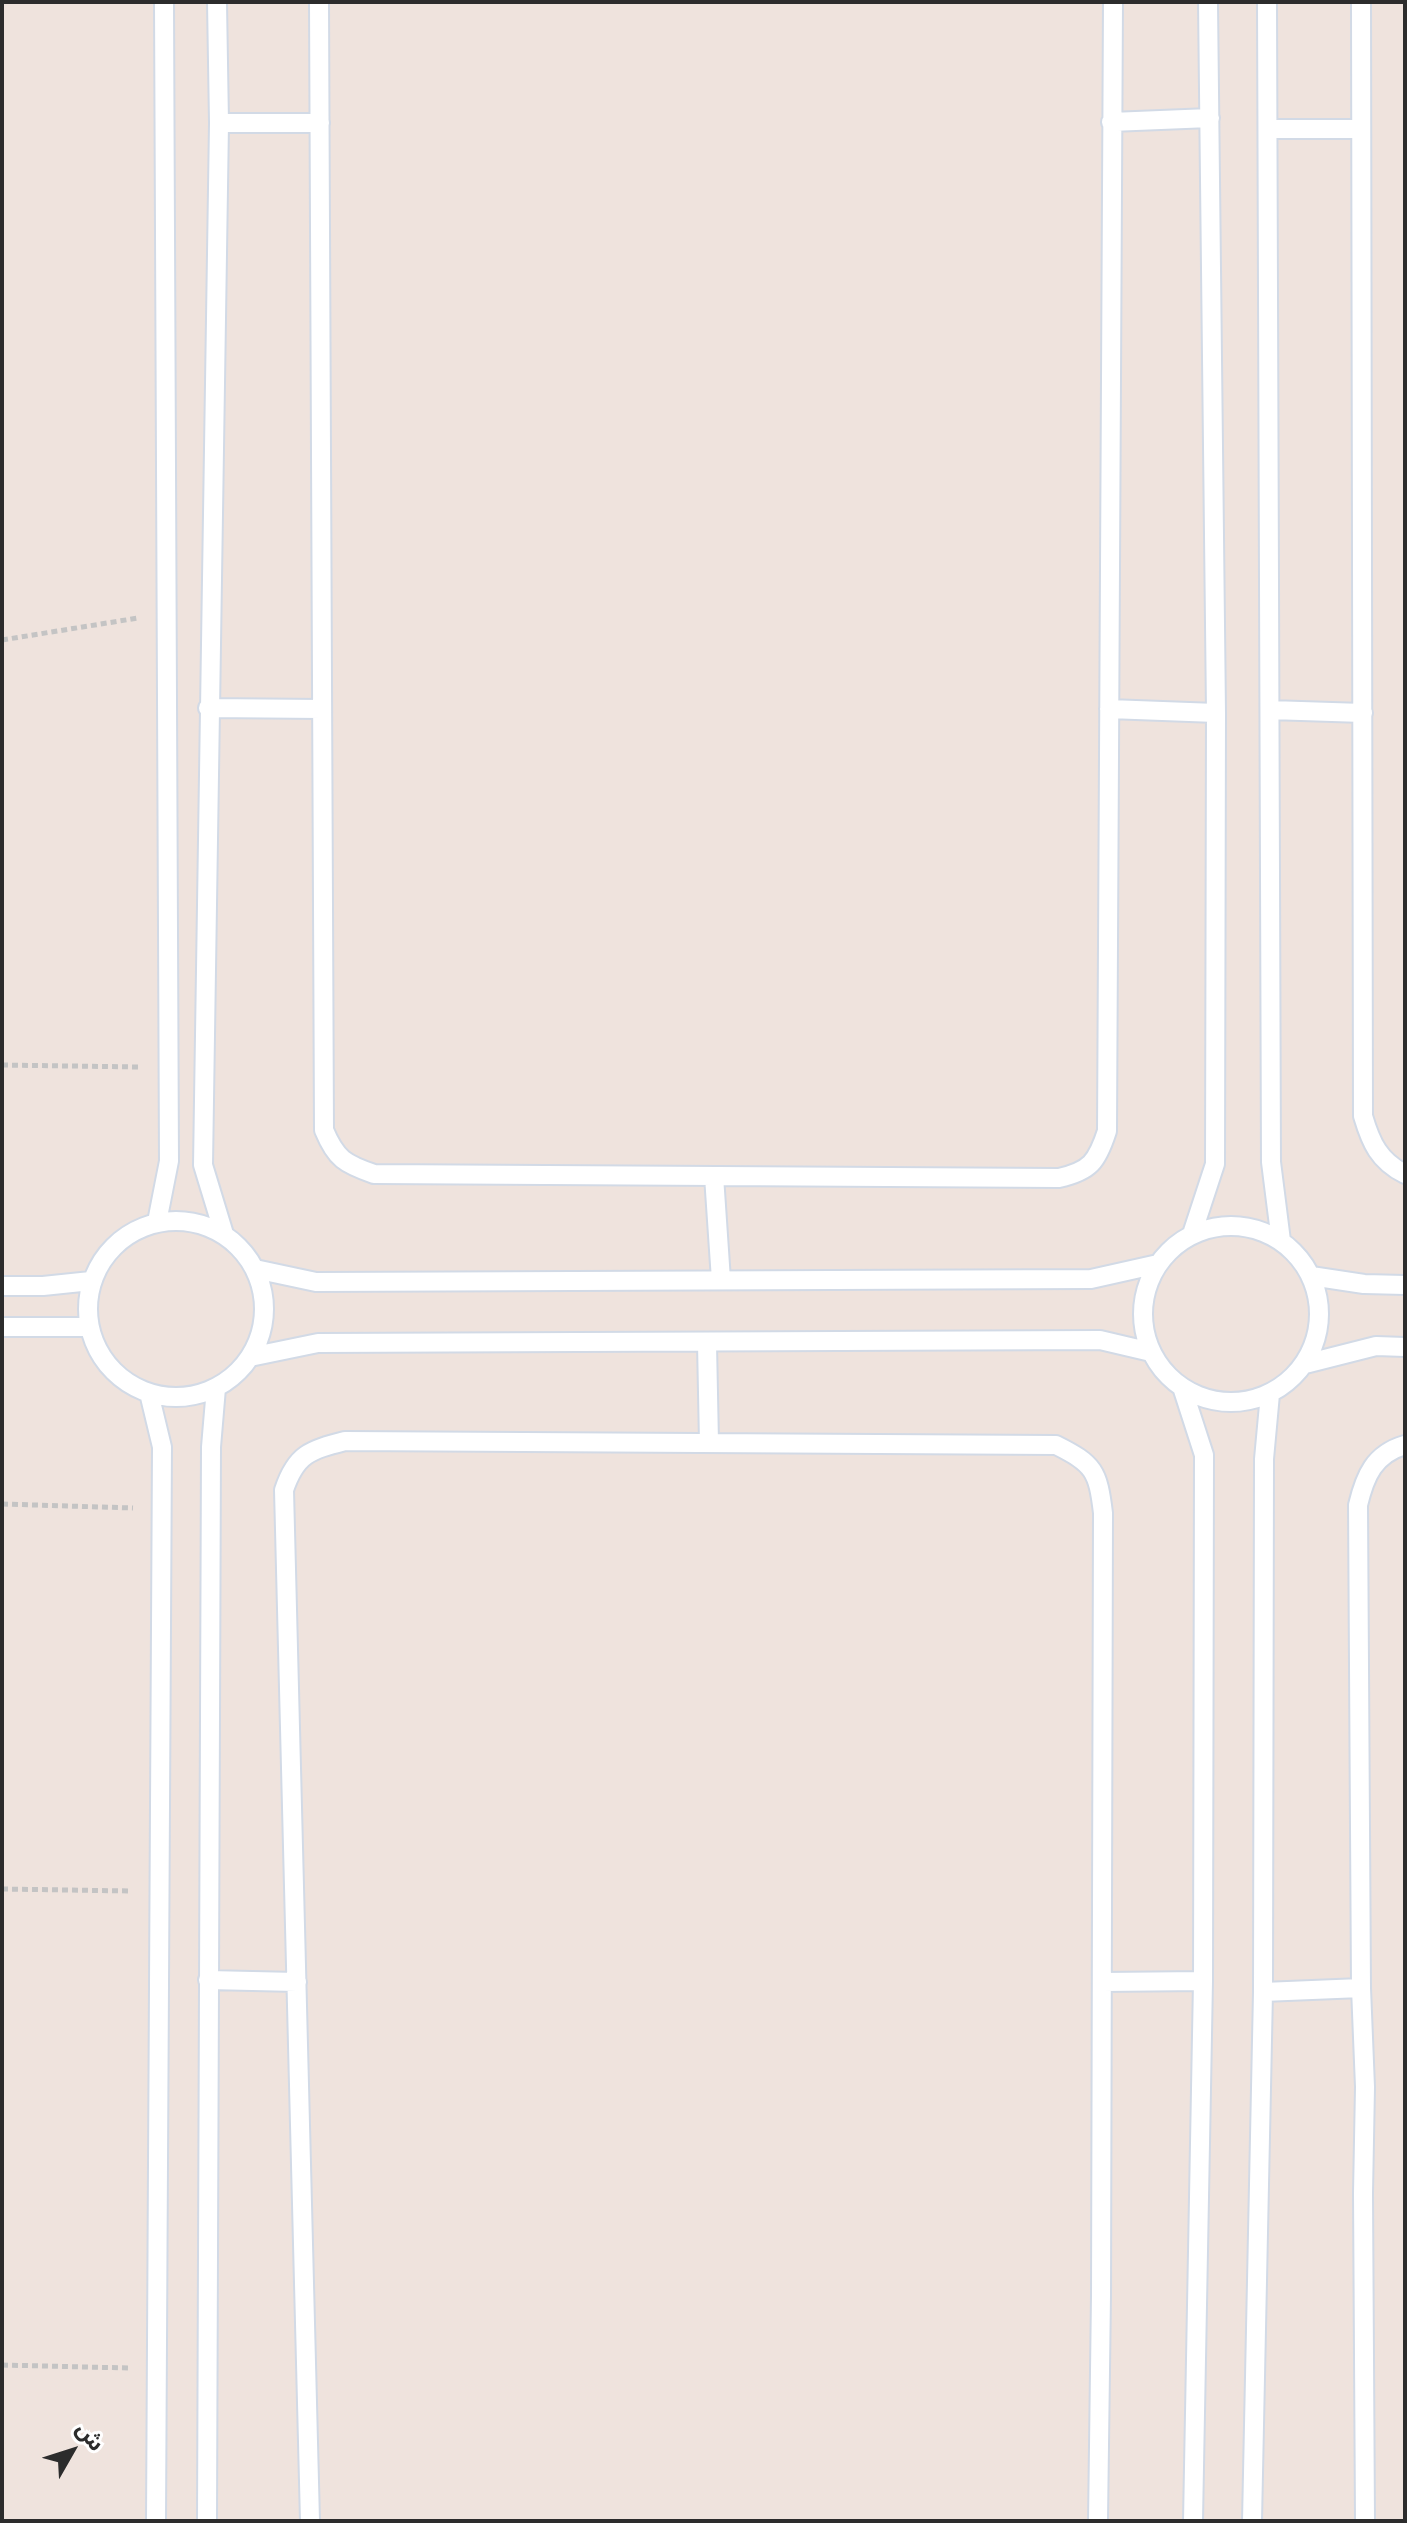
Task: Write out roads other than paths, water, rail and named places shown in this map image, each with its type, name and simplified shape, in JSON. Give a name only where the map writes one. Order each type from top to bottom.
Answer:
[{"type":"lane","points":[[157,1222],[169,1161],[164,2]]},
{"type":"lane","points":[[217,2],[219,123],[203,1165],[224,1234]]},
{"type":"lane","points":[[319,2],[324,1130],[334,1154],[355,1168],[374,1174],[1059,1178],[1082,1173],[1100,1154],[1107,1131],[1113,2]]},
{"type":"lane","points":[[1192,1234],[1215,1164],[1216,713],[1208,2]]},
{"type":"lane","points":[[1267,2],[1271,1162],[1281,1241]]},
{"type":"lane","points":[[1361,2],[1363,1116],[1371,1146],[1390,1167],[1405,1174]]},
{"type":"lane","points":[[1111,122],[1210,118]]},
{"type":"lane","points":[[219,123],[320,123]]},
{"type":"lane","points":[[1268,129],[1361,129]]},
{"type":"lane","points":[[208,708],[322,709]]},
{"type":"lane","points":[[1109,709],[1216,713]]},
{"type":"lane","points":[[1270,710],[1363,713]]},
{"type":"lane","points":[[714,1176],[721,1280]]},
{"type":"lane","points":[[157,1222],[191,1222],[224,1234],[242,1250],[255,1269],[263,1291],[265,1314],[260,1337],[250,1357],[236,1375],[216,1388],[183,1397],[149,1393],[127,1383],[110,1368],[97,1349],[89,1327],[87,1304],[91,1281],[101,1260],[116,1242],[135,1229],[157,1222]]},
{"type":"lane","points":[[1237,1226],[1260,1231],[1281,1241],[1298,1256],[1311,1276],[1318,1298],[1320,1321],[1315,1343],[1305,1364],[1289,1382],[1270,1394],[1248,1401],[1224,1403],[1202,1398],[1182,1387],[1164,1372],[1151,1352],[1144,1330],[1143,1307],[1147,1285],[1158,1264],[1173,1246],[1192,1234],[1214,1227],[1237,1226]]},
{"type":"lane","points":[[255,1269],[316,1282],[1091,1279],[1158,1264]]},
{"type":"lane","points":[[1311,1276],[1364,1284],[1405,1285]]},
{"type":"lane","points":[[2,1286],[91,1281]]},
{"type":"lane","points":[[2,1327],[89,1327]]},
{"type":"lane","points":[[250,1357],[318,1343],[1100,1340],[1151,1352]]},
{"type":"lane","points":[[707,1343],[709,1443]]},
{"type":"lane","points":[[1305,1364],[1376,1346],[1405,1347]]},
{"type":"lane","points":[[1182,1387],[1204,1455],[1203,1981],[1193,2521]]},
{"type":"lane","points":[[207,2521],[211,1447],[216,1388]]},
{"type":"lane","points":[[149,1393],[162,1447],[156,2521]]},
{"type":"lane","points":[[1252,2521],[1263,1992],[1264,1459],[1270,1394]]},
{"type":"lane","points":[[310,2521],[284,1490],[290,1471],[301,1456],[345,1441],[1056,1445],[1091,1465],[1100,1488],[1103,1513],[1098,2521]]},
{"type":"lane","points":[[1365,2521],[1365,2087],[1361,1988],[1358,1505],[1364,1481],[1376,1459],[1405,1445]]},
{"type":"lane","points":[[208,1980],[297,1982]]},
{"type":"lane","points":[[1102,1982],[1203,1981]]},
{"type":"lane","points":[[1263,1992],[1361,1988]]}]
